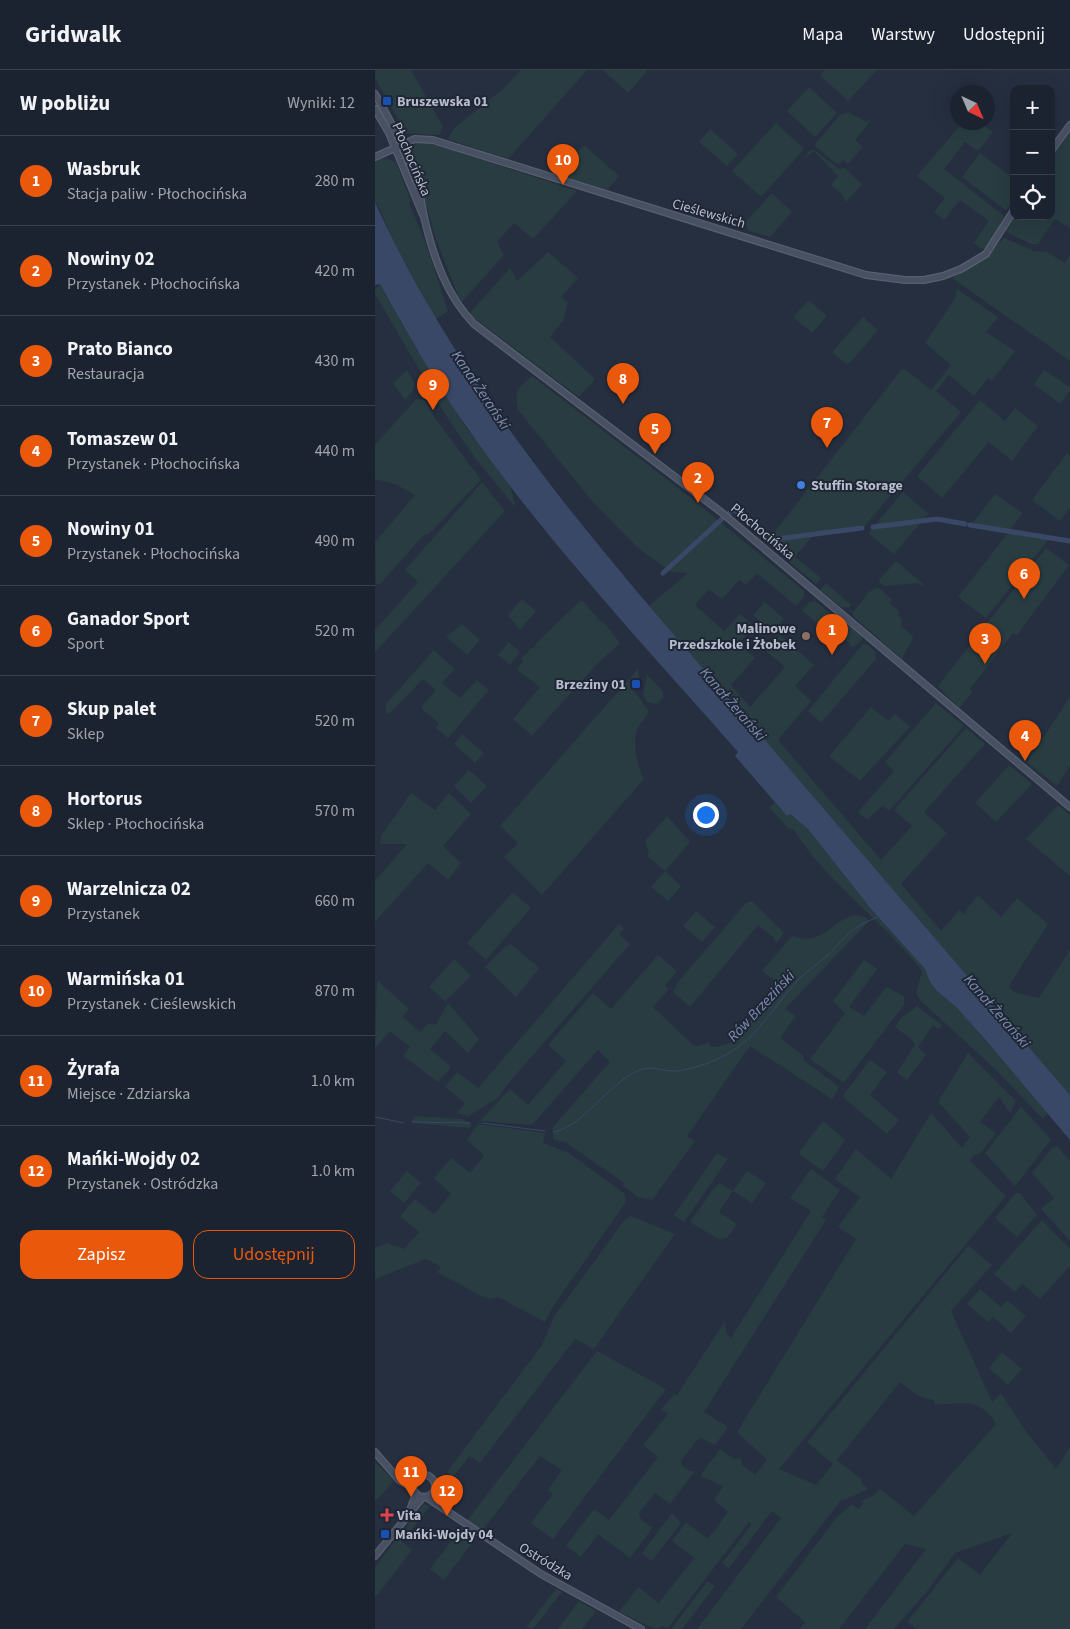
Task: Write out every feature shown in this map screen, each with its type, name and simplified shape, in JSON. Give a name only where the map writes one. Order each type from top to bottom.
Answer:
[{"type":"street","name":"Płochocińska","points":[[375,94],[403,144],[420,193],[425,220],[440,270],[451,296],[473,324],[721,512],[1070,807]]},
{"type":"street","name":"Płochocińska","points":[[375,109],[395,148],[411,191],[425,220]]},
{"type":"street","points":[[1055,146],[1070,125]]},
{"type":"street","name":"Cieślewskich","points":[[375,156],[423,138],[433,140],[866,275],[884,278],[905,280],[937,278],[977,261],[993,245],[1010,217]]},
{"type":"street","points":[[375,1452],[402,1482],[424,1497]]},
{"type":"street","points":[[395,1474],[415,1480]]},
{"type":"street","points":[[375,1556],[424,1497],[433,1493],[435,1484],[430,1476],[420,1475],[415,1480],[415,1491],[409,1515]]},
{"type":"street","name":"Ostródzka","points":[[433,1493],[441,1508]]},
{"type":"street","name":"Ostródzka","points":[[424,1497],[549,1579],[641,1629]]},
{"type":"green space","points":[[375,70],[411,70],[443,127],[439,135],[406,133],[375,78]]},
{"type":"green space","points":[[521,70],[587,70],[508,159],[448,139],[454,128],[502,90]]},
{"type":"green space","points":[[603,70],[648,70],[628,93]]},
{"type":"green space","points":[[825,70],[877,70],[848,101],[820,75]]},
{"type":"green space","points":[[809,87],[837,113],[815,137],[787,111]]},
{"type":"green space","points":[[848,112],[867,122],[872,119],[855,140],[863,147],[848,164],[843,160],[840,164],[835,163],[815,144],[840,115]]},
{"type":"green space","points":[[776,123],[804,149],[761,197],[732,171]]},
{"type":"green space","points":[[710,129],[738,154],[727,166],[699,142]]},
{"type":"green space","points":[[956,130],[990,130],[993,132],[978,151],[965,142],[944,169],[1004,216],[990,245],[985,249],[980,248],[974,243],[989,221],[960,200],[944,220],[934,212],[945,198],[917,176]]},
{"type":"green space","points":[[1070,132],[1070,228],[1055,219],[1055,152]]},
{"type":"green space","points":[[418,143],[431,143],[577,191],[533,239],[514,223],[497,242],[504,255],[461,303],[436,239],[410,148]]},
{"type":"green space","points":[[584,145],[619,176],[608,189],[602,189],[557,175]]},
{"type":"green space","points":[[812,150],[816,151],[839,169],[845,168],[862,184],[846,202],[842,194],[831,185],[838,176],[814,151],[804,159],[808,152]]},
{"type":"green space","points":[[980,153],[1010,176],[1010,205],[1005,210],[962,177]]},
{"type":"green space","points":[[385,158],[396,162],[448,311],[436,319],[392,239],[375,201],[375,161]]},
{"type":"green space","points":[[772,193],[792,212],[770,237],[747,230],[748,226],[745,226],[744,229],[743,225]]},
{"type":"green space","points":[[1012,220],[1054,220],[1038,244],[1031,244],[1007,232],[1006,229]]},
{"type":"green space","points":[[1004,238],[1034,251],[1047,252],[1065,263],[1070,255],[1070,361],[952,278],[979,262]]},
{"type":"green space","points":[[548,252],[578,278],[561,297],[568,303],[563,321],[550,337],[595,379],[579,397],[469,314],[510,268],[517,281]]},
{"type":"green space","points":[[380,284],[416,348],[465,426],[510,486],[516,508],[475,458],[447,417],[375,294],[375,289]]},
{"type":"green space","points":[[957,289],[998,317],[986,332],[1015,351],[992,381],[988,378],[974,396],[949,375],[936,391],[961,412],[864,527],[815,533],[795,557],[821,578],[816,584],[766,543],[901,370],[905,369],[931,390],[951,365],[925,343],[954,300]]},
{"type":"green space","points":[[809,300],[827,316],[812,333],[793,317]]},
{"type":"green space","points":[[863,317],[878,330],[849,364],[845,363],[832,352]]},
{"type":"green space","points":[[407,370],[415,384],[412,392],[405,400],[393,383]]},
{"type":"green space","points":[[1044,370],[1070,387],[1070,391],[1060,404],[1034,384]]},
{"type":"green space","points":[[532,376],[686,494],[804,591],[804,597],[796,606],[757,573],[746,585],[739,580],[722,599],[709,589],[695,605],[724,631],[740,614],[754,626],[739,643],[755,658],[731,685],[750,707],[785,667],[766,651],[780,635],[814,665],[795,686],[811,701],[778,740],[881,860],[912,826],[894,810],[966,728],[985,744],[924,812],[947,833],[901,884],[941,931],[959,910],[966,915],[966,910],[978,895],[1001,917],[1017,898],[1048,924],[1009,986],[1014,992],[1039,998],[1070,950],[1070,1096],[649,606],[688,573],[671,572],[637,547],[592,501],[518,410],[516,398],[518,390]]},
{"type":"green space","points":[[416,399],[425,400],[435,418],[481,480],[428,535],[425,534],[380,584],[376,584],[375,542],[415,495],[395,484],[375,479],[375,445]]},
{"type":"green space","points":[[980,400],[1005,421],[1015,408],[1038,426],[1012,461],[989,442],[942,498],[917,476]]},
{"type":"green space","points":[[1067,453],[1070,456],[1070,508],[1060,521],[1032,500]]},
{"type":"green space","points":[[482,482],[505,511],[375,652],[375,630],[418,582],[405,570]]},
{"type":"green space","points":[[903,492],[929,514],[920,520],[875,525]]},
{"type":"green space","points":[[995,494],[1023,513],[1009,531],[972,524]]},
{"type":"green space","points":[[921,522],[894,554],[868,533],[873,528]]},
{"type":"green space","points":[[1008,533],[1048,540],[986,618],[958,597]]},
{"type":"green space","points":[[1046,548],[1069,565],[1017,635],[1013,633],[970,689],[973,692],[959,708],[938,686]]},
{"type":"green space","points":[[896,561],[923,584],[922,586],[917,583],[884,586],[880,583],[879,580]]},
{"type":"green space","points":[[826,583],[851,605],[849,608],[841,607],[820,590]]},
{"type":"green space","points":[[876,588],[880,589],[892,600],[890,603],[900,612],[898,614],[902,619],[901,626],[913,636],[911,643],[904,653],[903,660],[853,616],[853,612],[869,592]]},
{"type":"green space","points":[[522,599],[536,611],[520,630],[508,615]]},
{"type":"green space","points":[[580,601],[583,601],[601,622],[603,621],[620,643],[597,664],[532,736],[513,719],[540,687],[517,670],[523,661],[521,659],[531,648],[534,648],[537,642]]},
{"type":"green space","points":[[815,601],[842,624],[831,636],[802,610],[809,602]]},
{"type":"green space","points":[[765,602],[784,619],[772,631],[753,615]]},
{"type":"green space","points":[[462,624],[480,640],[467,655],[446,637]]},
{"type":"green space","points":[[849,625],[862,636],[862,640],[854,647],[849,646],[850,643],[838,636]]},
{"type":"green space","points":[[509,642],[520,652],[510,665],[498,655]]},
{"type":"green space","points":[[863,644],[866,644],[875,651],[876,659],[821,723],[808,711]]},
{"type":"green space","points":[[434,650],[455,669],[442,683],[460,698],[477,680],[489,690],[448,738],[436,728],[439,723],[423,710],[422,706],[436,690],[423,679],[389,714],[386,712],[386,704]]},
{"type":"green space","points":[[638,669],[639,678],[632,688],[649,711],[638,728],[635,740],[638,761],[644,779],[542,895],[504,857],[518,843],[500,826]]},
{"type":"green space","points":[[647,674],[663,692],[663,698],[657,704],[647,702],[643,695]]},
{"type":"green space","points":[[1070,697],[1070,766],[1057,786],[1027,762]]},
{"type":"green space","points":[[936,703],[964,726],[889,811],[883,805],[867,820],[858,812],[894,771],[885,762]]},
{"type":"green space","points":[[871,707],[888,721],[895,714],[910,727],[860,781],[829,756]]},
{"type":"green space","points":[[462,734],[484,753],[475,763],[454,744]]},
{"type":"green space","points":[[1009,765],[1032,784],[996,822],[975,803]]},
{"type":"green space","points":[[469,770],[487,786],[471,803],[454,786]]},
{"type":"green space","points":[[411,793],[435,810],[449,793],[471,814],[443,846],[461,863],[448,880],[428,863],[375,922],[375,881],[407,844],[380,844],[381,836]]},
{"type":"green space","points":[[775,802],[787,815],[790,814],[808,829],[871,909],[925,969],[930,982],[937,991],[956,1007],[1048,1113],[1043,1119],[994,1068],[921,1001],[916,994],[922,971],[890,935],[822,867],[793,829],[789,829],[769,807]]},
{"type":"green space","points":[[1058,805],[1070,815],[1070,876],[1026,839]]},
{"type":"green space","points":[[667,816],[690,842],[665,871],[647,856],[649,853],[645,841]]},
{"type":"green space","points":[[665,871],[681,886],[668,901],[651,887]]},
{"type":"green space","points":[[513,892],[531,908],[486,960],[467,943]]},
{"type":"green space","points":[[752,901],[784,933],[776,943],[774,938],[758,925],[690,1007],[673,992],[678,982],[746,903]]},
{"type":"green space","points":[[696,911],[715,927],[702,942],[683,926]]},
{"type":"green space","points":[[854,915],[865,917],[869,921],[785,1009],[796,1016],[780,1038],[804,1056],[803,1060],[838,1086],[838,1090],[832,1099],[750,1046],[687,1136],[695,1141],[652,1200],[638,1197],[623,1186],[624,1183],[565,1142],[554,1140],[552,1128],[610,1062],[598,1050],[532,1125],[480,1121],[510,1089],[528,1105],[566,1061],[548,1045],[593,993],[611,1009],[658,955],[677,971],[665,986],[669,989],[653,1007],[693,1045],[698,1046],[709,1042],[710,1046],[717,1047],[731,1042],[782,986],[762,971],[792,936],[812,938],[819,936]]},
{"type":"green space","points":[[619,924],[624,929],[619,934],[630,944],[506,1086],[498,1098],[468,1116],[457,1113],[465,1103],[445,1087],[457,1072],[478,1088]]},
{"type":"green space","points":[[511,944],[538,967],[538,970],[516,997],[485,967],[506,946]]},
{"type":"green space","points":[[454,959],[471,976],[445,1001],[429,987]]},
{"type":"green space","points":[[864,960],[877,969],[849,1007],[864,1016],[886,987],[904,996],[904,1005],[844,1083],[810,1059],[845,1013],[833,1001]]},
{"type":"green space","points":[[377,980],[409,1009],[403,1017],[420,1032],[429,1023],[435,1025],[437,1023],[448,1003],[479,1039],[468,1053],[445,1031],[430,1049],[451,1067],[438,1082],[403,1056],[410,1047],[390,1031],[375,1048]]},
{"type":"green space","points":[[917,1006],[942,1025],[938,1029],[933,1025],[918,1047],[926,1055],[907,1080],[897,1072],[915,1045],[911,1039],[895,1027],[900,1019]]},
{"type":"green space","points":[[968,1053],[1016,1101],[1010,1113],[999,1097],[980,1122],[996,1133],[980,1154],[974,1155],[970,1161],[1006,1196],[779,1469],[816,1485],[833,1464],[808,1441],[968,1246],[970,1247],[992,1265],[951,1311],[992,1402],[1001,1393],[1025,1430],[1056,1469],[1070,1447],[1070,1629],[916,1629],[907,1622],[958,1558],[980,1575],[1012,1533],[955,1553],[925,1594],[894,1629],[865,1629],[926,1549],[905,1544],[839,1629],[800,1629],[805,1622],[776,1597],[837,1517],[852,1504],[859,1509],[863,1503],[861,1501],[874,1495],[880,1489],[914,1516],[996,1424],[983,1408],[961,1403],[934,1404],[934,1400],[920,1396],[900,1382],[837,1460],[862,1480],[861,1482],[868,1489],[845,1500],[842,1499],[741,1629],[697,1629],[781,1518],[772,1511],[729,1568],[722,1563],[752,1524],[749,1522],[667,1629],[663,1626],[655,1629],[619,1612],[638,1587],[659,1603],[694,1558],[672,1541],[686,1522],[708,1539],[728,1512],[714,1500],[723,1486],[700,1476],[720,1449],[734,1459],[741,1458],[742,1465],[755,1475],[767,1460],[737,1432],[856,1239],[838,1227],[860,1197],[835,1179],[856,1149],[891,1179],[931,1113],[962,1148],[970,1137],[938,1102]]},
{"type":"green space","points":[[869,1061],[872,1061],[887,1072],[870,1095],[899,1120],[887,1134],[844,1098],[844,1094]]},
{"type":"green space","points":[[1021,1107],[1049,1137],[1050,1141],[1015,1186],[985,1153]]},
{"type":"green space","points":[[415,1116],[463,1119],[472,1125],[469,1128],[414,1123],[412,1121]]},
{"type":"green space","points":[[823,1121],[845,1140],[823,1171],[800,1155],[800,1151]]},
{"type":"green space","points":[[478,1124],[545,1133],[543,1143],[569,1153],[625,1194],[626,1202],[552,1308],[545,1322],[498,1297],[490,1299],[483,1297],[437,1272],[441,1267],[426,1259],[375,1279],[375,1248],[387,1243],[404,1249],[419,1232],[400,1216],[415,1199],[434,1214],[451,1194],[434,1178],[451,1158],[470,1173],[484,1156],[467,1140]]},
{"type":"green space","points":[[1053,1147],[1058,1147],[1070,1161],[1070,1241],[1041,1209],[1054,1198],[1032,1173]]},
{"type":"green space","points":[[717,1153],[728,1159],[684,1222],[674,1215]]},
{"type":"green space","points":[[811,1169],[840,1190],[822,1217],[826,1220],[704,1412],[728,1427],[715,1445],[701,1438],[697,1440],[681,1461],[682,1466],[690,1471],[695,1471],[670,1504],[655,1493],[639,1513],[640,1518],[649,1526],[654,1526],[630,1558],[598,1534],[581,1557],[566,1546],[594,1509],[609,1520],[658,1457],[643,1445],[668,1414],[661,1410],[674,1394],[677,1395],[725,1321],[726,1332],[731,1338],[811,1211],[790,1198]]},
{"type":"green space","points":[[407,1171],[421,1183],[404,1203],[390,1191]]},
{"type":"green space","points":[[747,1171],[766,1183],[752,1203],[733,1191]]},
{"type":"green space","points":[[720,1183],[733,1191],[719,1212],[737,1224],[727,1238],[720,1240],[690,1222],[714,1188]]},
{"type":"green space","points":[[1016,1193],[1020,1193],[1037,1215],[1017,1237],[995,1218]]},
{"type":"green space","points":[[631,1216],[675,1234],[594,1349],[575,1339],[480,1463],[469,1456],[453,1477],[447,1472],[542,1345],[554,1317],[625,1219]]},
{"type":"green space","points":[[1042,1220],[1070,1249],[1070,1266],[1040,1299],[1022,1284],[1015,1292],[994,1274]]},
{"type":"green space","points":[[980,1289],[1001,1307],[1007,1300],[1026,1316],[1011,1333],[993,1317],[988,1322],[967,1304]]},
{"type":"green space","points":[[597,1351],[666,1389],[553,1539],[531,1523],[553,1494],[548,1490],[562,1470],[540,1456],[481,1532],[466,1522]]},
{"type":"green space","points":[[1002,1352],[1022,1369],[1008,1385],[989,1368]]},
{"type":"green space","points":[[375,1462],[394,1481],[375,1502]]},
{"type":"green space","points":[[424,1504],[430,1506],[402,1542],[412,1550],[375,1598],[375,1567]]},
{"type":"green space","points":[[672,1513],[681,1523],[652,1561],[642,1553]]},
{"type":"green space","points":[[461,1528],[476,1538],[444,1580],[430,1569]]},
{"type":"green space","points":[[708,1581],[715,1586],[686,1624],[681,1629],[671,1629]]},
{"type":"green space","points":[[556,1589],[562,1592],[533,1629],[526,1627]]},
{"type":"green space","points":[[579,1601],[596,1611],[582,1629],[558,1629]]},
{"type":"water","name":"Kanał Żerański","points":[[375,202],[410,272],[449,340],[492,405],[538,469],[637,591],[1070,1095],[1070,1140],[984,1038],[956,1007],[937,991],[930,982],[925,969],[871,909],[808,829],[790,814],[787,816],[735,756],[738,752],[597,593],[497,469],[443,392],[380,284],[375,285]]},
{"type":"waterway","points":[[729,513],[732,510],[736,511],[766,537]]},
{"type":"waterway","points":[[663,573],[722,519]]},
{"type":"waterway","points":[[873,527],[937,519],[965,524]]},
{"type":"waterway","points":[[970,525],[1070,541]]},
{"type":"waterway","points":[[769,540],[862,528]]},
{"type":"waterway","name":"Rów Brzeziński","points":[[554,1132],[566,1128],[577,1121],[617,1084],[640,1070],[649,1068],[677,1071],[705,1064],[731,1052],[753,1034],[801,977],[855,929],[878,917]]},
{"type":"waterway","name":"Rów Brzeziński","points":[[375,1117],[404,1123]]},
{"type":"waterway","name":"Rów Brzeziński","points":[[412,1122],[470,1123]]},
{"type":"waterway","name":"Rów Brzeziński","points":[[482,1123],[545,1131]]},
{"type":"place","name":"Bruszewska 01","points":[[387,101]]},
{"type":"place","name":"Warmińska 01","points":[[563,185]]},
{"type":"place","name":"Hortorus","points":[[623,404]]},
{"type":"place","name":"Warzelnicza 02","points":[[433,410]]},
{"type":"place","name":"Skup palet","points":[[827,448]]},
{"type":"place","name":"Nowiny 01","points":[[655,454]]},
{"type":"place","name":"Stuffin Storage","points":[[801,485]]},
{"type":"place","name":"Nowiny 02","points":[[698,503]]},
{"type":"place","name":"Ganador Sport","points":[[1024,599]]},
{"type":"place","name":"Malinowe Przedszkole i Żłobek","points":[[806,636]]},
{"type":"place","name":"Wasbruk","points":[[832,655]]},
{"type":"place","name":"Prato Bianco","points":[[985,664]]},
{"type":"place","name":"Brzeziny 01","points":[[636,684]]},
{"type":"place","name":"Tomaszew 01","points":[[1025,761]]},
{"type":"place","name":"Żyrafa","points":[[411,1497]]},
{"type":"place","name":"Vita","points":[[387,1515]]},
{"type":"place","name":"Mańki-Wojdy 02","points":[[447,1516]]},
{"type":"place","name":"Mańki-Wojdy 04","points":[[385,1534]]}]
